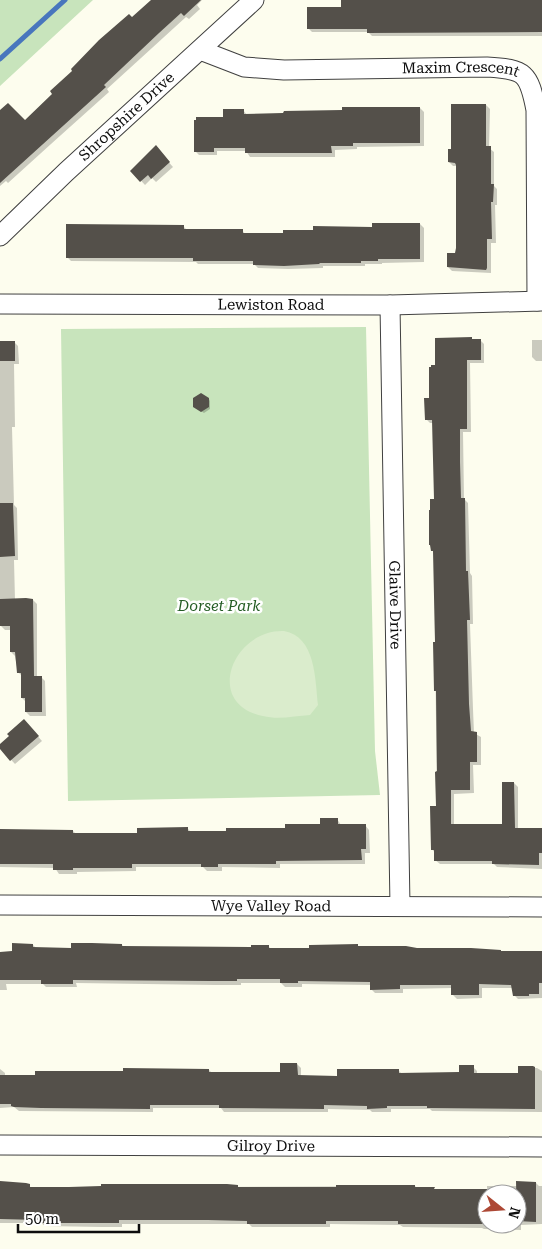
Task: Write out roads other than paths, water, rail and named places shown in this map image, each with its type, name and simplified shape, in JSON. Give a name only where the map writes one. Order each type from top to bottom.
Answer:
[{"type":"street","name":"Shropshire Drive","points":[[0,236],[66,172],[254,0]]},
{"type":"street","name":"Maxim Crescent","points":[[200,50],[244,67],[284,70],[486,67],[504,68],[522,74],[530,82],[536,110],[540,301]]},
{"type":"street","name":"Lewiston Road","points":[[0,304],[390,305],[540,301]]},
{"type":"street","name":"Glaive Drive","points":[[390,305],[400,906]]},
{"type":"street","name":"Wye Valley Road","points":[[0,905],[542,907]]},
{"type":"street","name":"Gilroy Drive","points":[[0,1145],[542,1147]]},
{"type":"waterway","points":[[0,59],[65,0]]},
{"type":"park label","name":"Dorset Park","points":[[219,606]]}]
